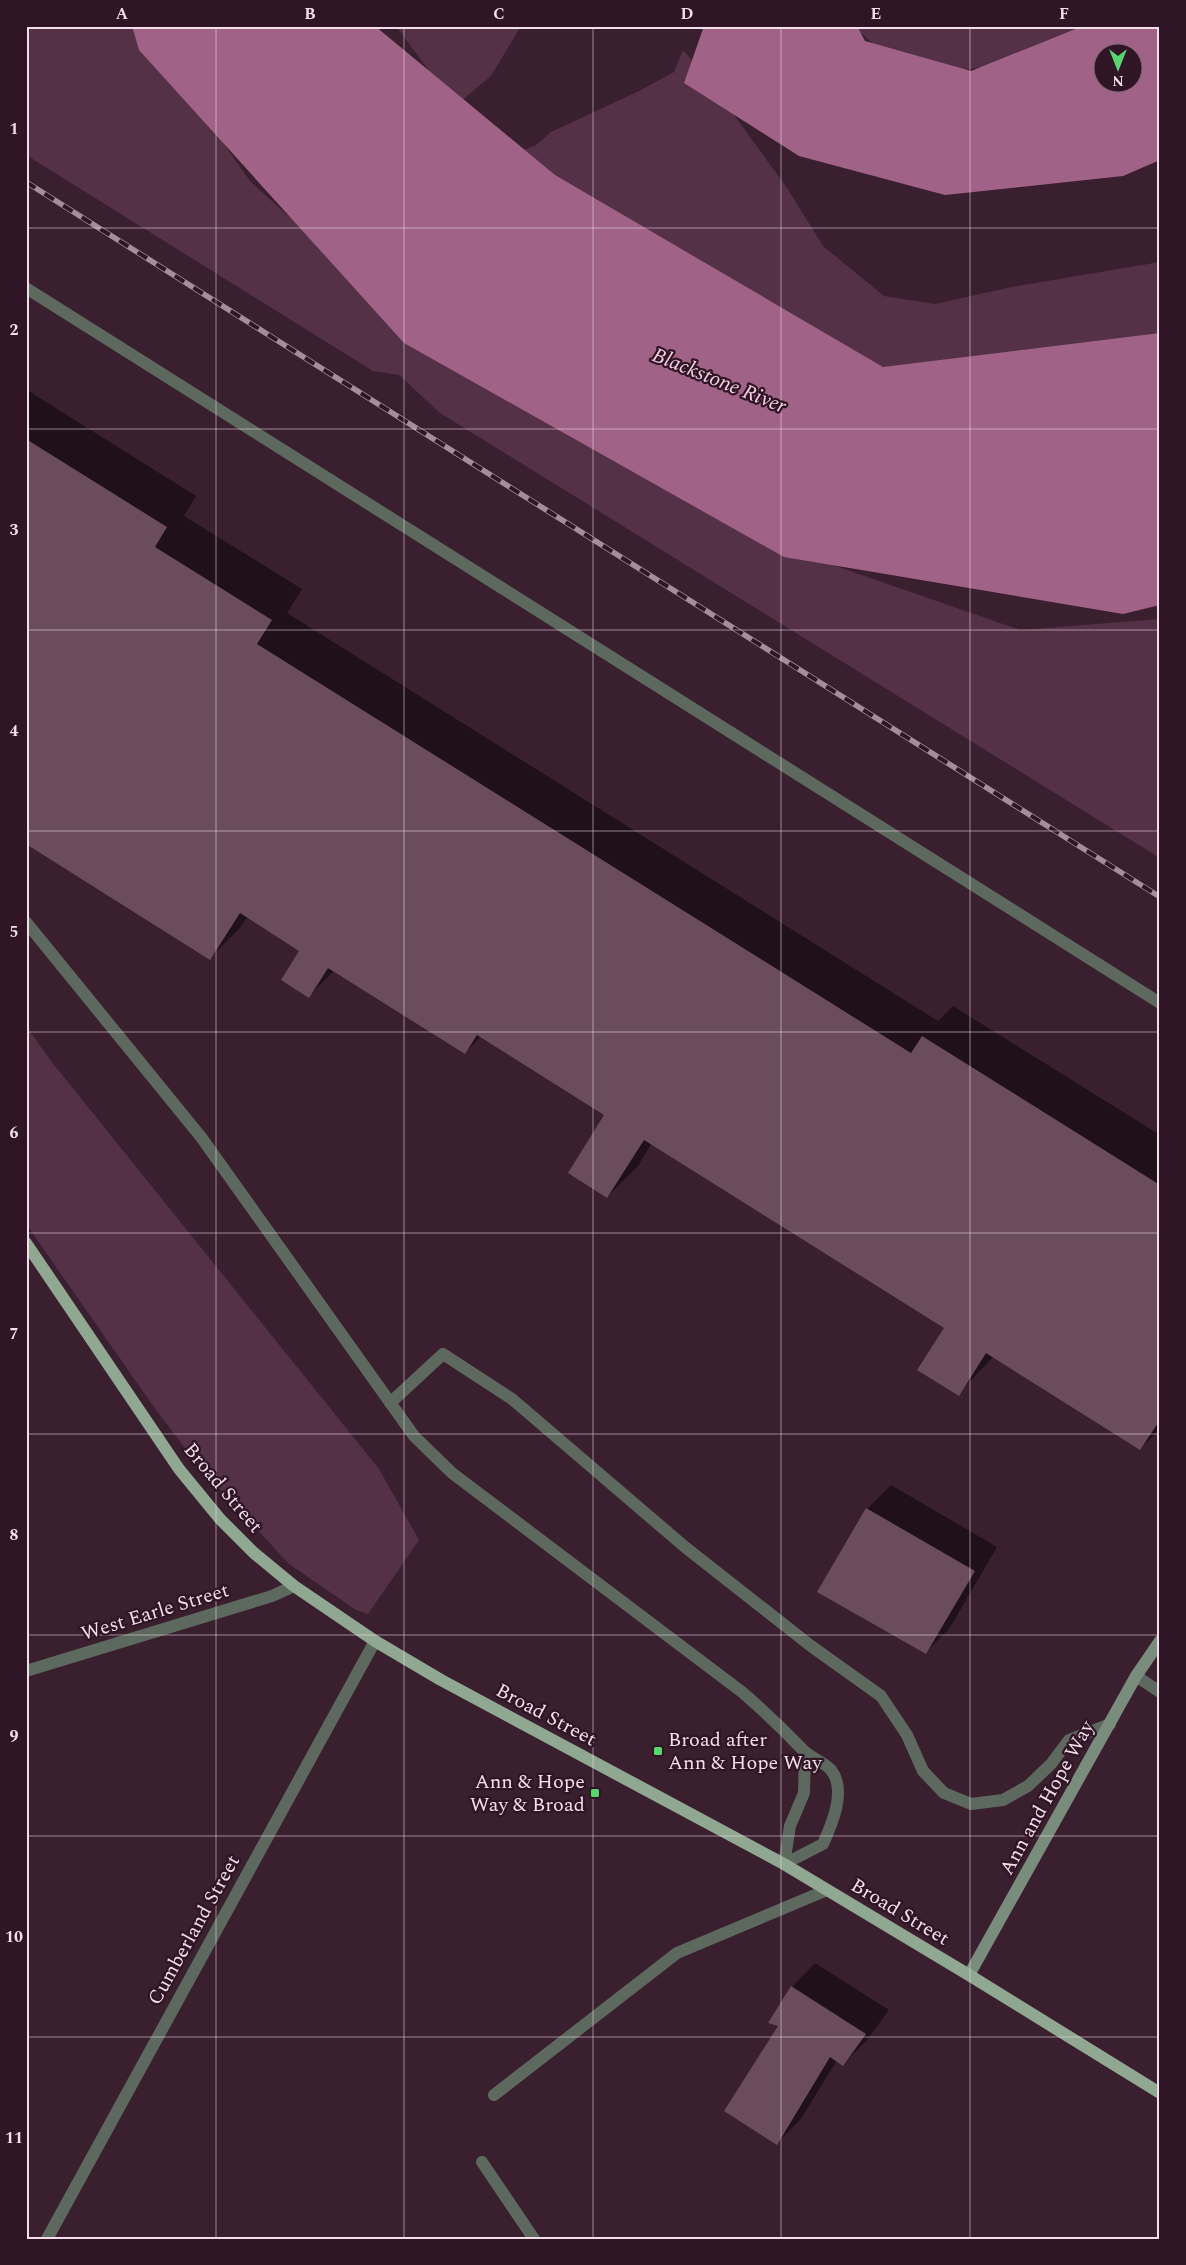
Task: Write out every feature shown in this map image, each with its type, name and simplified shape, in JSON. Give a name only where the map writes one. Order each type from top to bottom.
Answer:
[{"type":"main road","name":"Broad Street","points":[[26,1243],[179,1469],[220,1519],[254,1553],[294,1586],[375,1641],[441,1680],[784,1864],[969,1975],[1160,2094]]},
{"type":"main road","name":"Ann and Hope Way","points":[[969,1975],[1136,1676],[1160,1641]]},
{"type":"street","points":[[26,288],[1160,1003]]},
{"type":"street","points":[[26,922],[200,1137],[414,1436],[452,1474],[742,1692],[778,1723],[805,1752],[831,1770],[836,1782],[837,1798],[833,1821],[824,1844],[784,1864]]},
{"type":"street","points":[[390,1403],[443,1354],[512,1399],[685,1546],[811,1646],[882,1696],[907,1735],[924,1771],[944,1793],[971,1804],[1003,1800],[1028,1786],[1051,1764],[1069,1740],[1110,1724]]},
{"type":"street","name":"West Earle Street","points":[[26,1671],[272,1596],[294,1586]]},
{"type":"street","name":"Cumberland Street","points":[[47,2239],[375,1641]]},
{"type":"street","points":[[1136,1676],[1160,1692]]},
{"type":"street","points":[[784,1864],[790,1826],[804,1793],[805,1752]]},
{"type":"street","points":[[494,2095],[677,1953],[827,1890]]},
{"type":"street","points":[[482,2162],[534,2239]]},
{"type":"shaded area","points":[[26,26],[147,26],[176,76],[250,181],[353,275],[804,555],[1020,630],[1160,619],[1160,858],[440,413],[399,375],[373,371],[26,155]]},
{"type":"shaded area","points":[[396,26],[521,26],[491,76],[455,106]]},
{"type":"shaded area","points":[[853,26],[1083,26],[1034,58],[935,75],[886,55]]},
{"type":"shaded area","points":[[683,50],[706,76],[787,188],[823,246],[884,296],[935,304],[1012,287],[1160,262],[1160,385],[910,401],[496,161],[536,145],[551,132],[639,91],[674,72]]},
{"type":"shaded area","points":[[26,1026],[51,1061],[379,1469],[419,1540],[368,1614],[356,1610],[289,1564],[197,1464],[156,1410],[26,1224]]},
{"type":"water","name":"Blackstone River","points":[[132,26],[375,26],[555,175],[883,367],[1160,333],[1160,605],[1123,614],[784,557],[404,343],[139,50]]},
{"type":"water","points":[[704,26],[857,26],[865,41],[971,71],[1083,26],[1160,26],[1160,160],[1123,176],[945,195],[799,156],[684,83]]},
{"type":"building","points":[[26,439],[167,527],[155,547],[272,620],[257,644],[911,1053],[922,1036],[1160,1185],[1160,1420],[1140,1450],[986,1353],[959,1396],[917,1370],[944,1328],[644,1140],[607,1198],[568,1173],[604,1115],[477,1035],[465,1054],[328,968],[309,998],[281,980],[299,951],[240,913],[210,960],[26,844]]},
{"type":"building","points":[[866,1508],[975,1571],[926,1654],[817,1592]]},
{"type":"building","points":[[791,1986],[866,2034],[843,2066],[830,2057],[777,2145],[724,2111],[778,2026],[768,2023]]},
{"type":"railway","points":[[26,182],[1160,897]]},
{"type":"place","name":"Broad after Ann & Hope Way","points":[[658,1751]]},
{"type":"place","name":"Ann & Hope Way & Broad","points":[[595,1793]]}]
